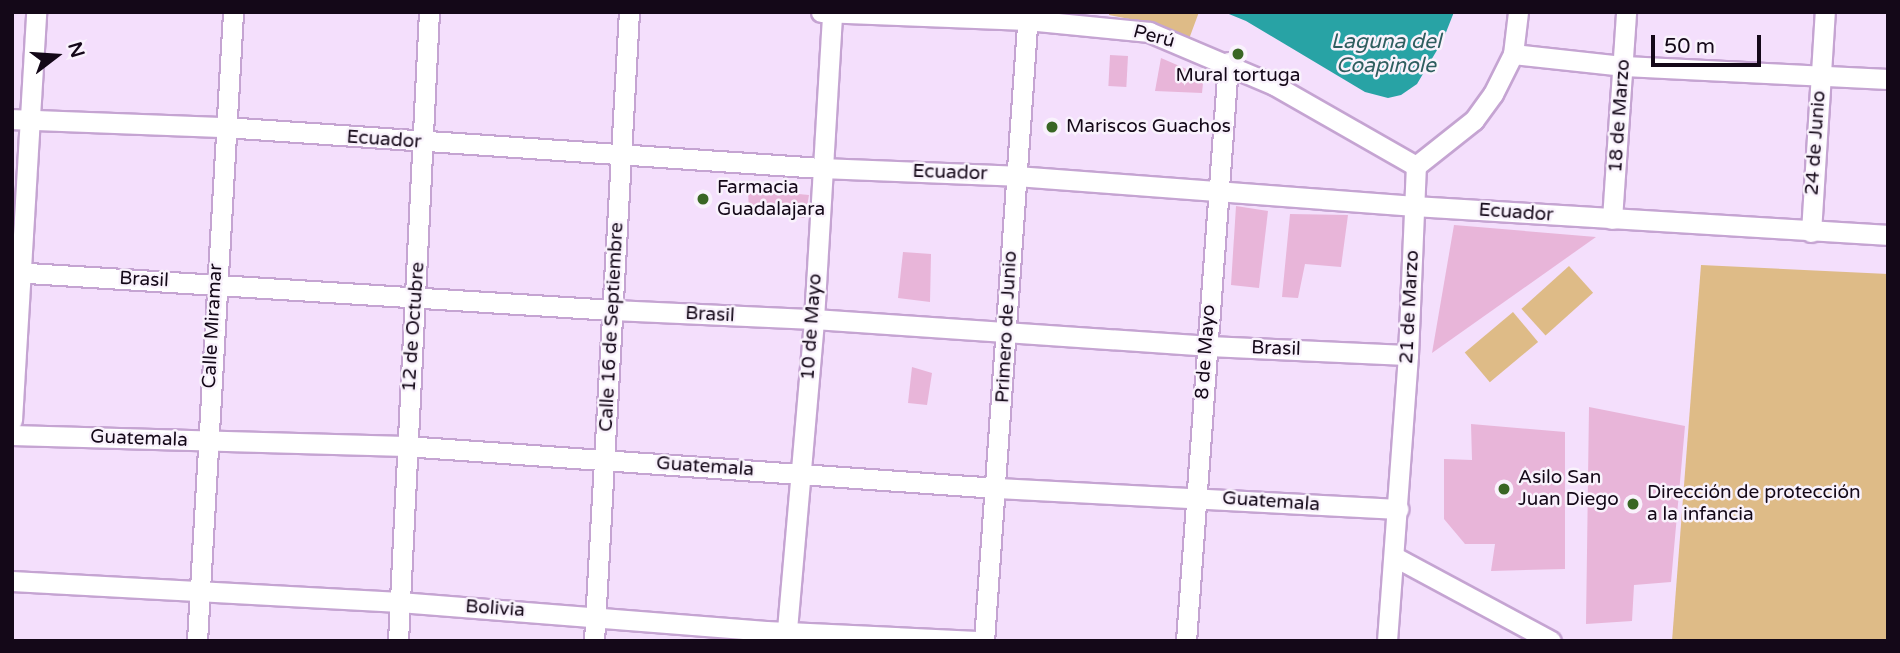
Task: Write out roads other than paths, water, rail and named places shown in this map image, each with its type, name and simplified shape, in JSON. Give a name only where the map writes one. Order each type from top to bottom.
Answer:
[{"type":"street","points":[[12,420],[21,119],[36,12]]},
{"type":"street","name":"Calle Miramar","points":[[197,641],[224,127],[233,12]]},
{"type":"street","name":"12 de Octubre","points":[[398,641],[405,446],[417,297],[429,12]]},
{"type":"street","name":"Calle 16 de Septiembre","points":[[594,641],[629,12]]},
{"type":"street","name":"Perú","points":[[821,12],[1028,16],[1149,32],[1228,63],[1274,85],[1416,166]]},
{"type":"street","points":[[1416,166],[1474,120],[1493,94],[1513,54],[1518,12]]},
{"type":"street","name":"18 de Marzo","points":[[1612,219],[1626,12]]},
{"type":"street","name":"24 de Junio","points":[[1811,232],[1825,12]]},
{"type":"street","name":"10 de Mayo","points":[[786,635],[814,319],[832,13]]},
{"type":"street","name":"Primero de Junio","points":[[984,641],[997,488],[1028,16]]},
{"type":"street","points":[[1513,54],[1624,65],[1821,78],[1888,79]]},
{"type":"street","name":"8 de Mayo","points":[[1186,641],[1216,191],[1228,63]]},
{"type":"street","name":"Ecuador","points":[[21,119],[224,127],[424,143],[621,153],[821,168],[1016,176],[1415,206],[1888,235]]},
{"type":"street","name":"21 de Marzo","points":[[1387,641],[1408,355],[1416,166]]},
{"type":"street","name":"Brasil","points":[[17,273],[613,310],[814,319],[1207,346],[1408,355]]},
{"type":"street","name":"Guatemala","points":[[12,435],[405,446],[997,488],[1398,509]]},
{"type":"street","points":[[1395,557],[1551,641]]},
{"type":"street","name":"Bolivia","points":[[12,581],[594,616],[786,635],[977,641]]},
{"type":"water","name":"Laguna del Coapinole","points":[[1224,12],[1454,12],[1443,40],[1417,84],[1401,95],[1388,98],[1365,92],[1246,21]]},
{"type":"place","name":"Mural tortuga","points":[[1238,54]]},
{"type":"place","name":"Mariscos Guachos","points":[[1052,127]]},
{"type":"place","name":"Farmacia Guadalajara","points":[[703,199]]},
{"type":"place","name":"Asilo San Juan Diego","points":[[1504,489]]},
{"type":"place","name":"Dirección de protección a la infancia","points":[[1633,504]]}]
